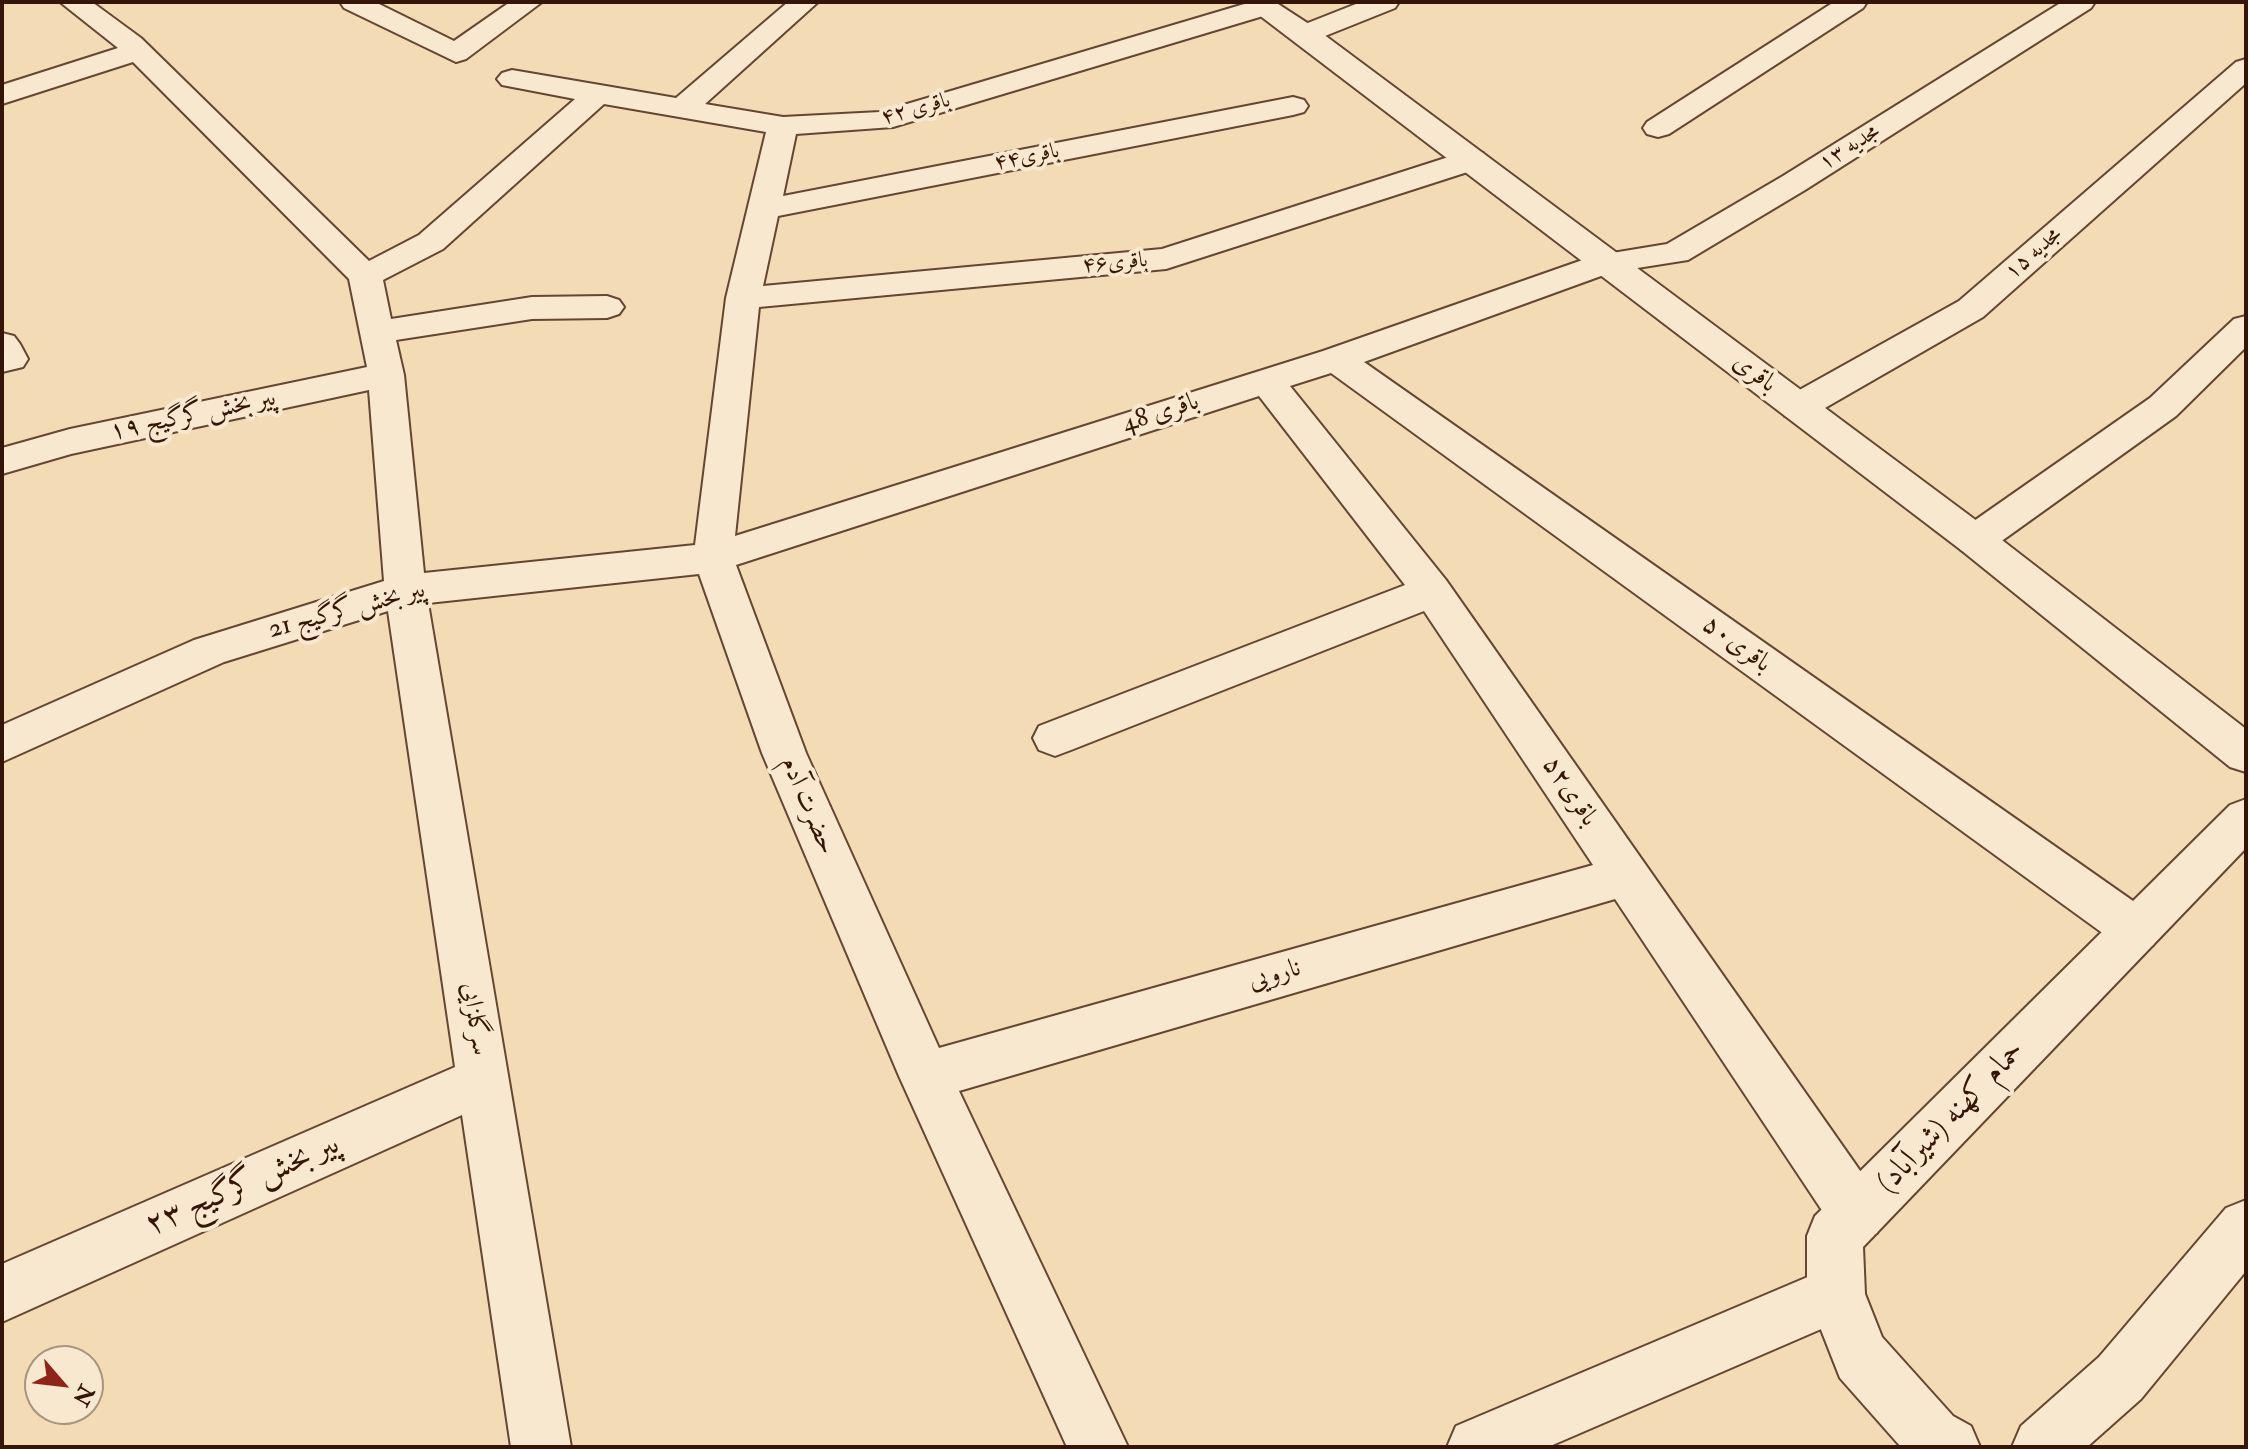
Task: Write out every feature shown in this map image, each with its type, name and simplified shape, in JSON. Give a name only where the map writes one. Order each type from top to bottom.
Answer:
[{"type":"street","points":[[74,2],[137,51],[365,276],[431,242],[597,95]]},
{"type":"street","points":[[354,2],[456,53],[528,2]]},
{"type":"street","points":[[680,110],[804,2]]},
{"type":"street","points":[[1305,34],[1385,2]]},
{"type":"street","points":[[1658,128],[1853,2]]},
{"type":"street","name":"مجدیه ۱۳","points":[[1606,263],[1676,253],[1794,183],[2081,2]]},
{"type":"street","name":"باقری ۴۲","points":[[512,79],[783,126],[882,121],[1260,4]]},
{"type":"street","name":"باقری","points":[[1260,4],[1305,34],[1975,540],[2246,754]]},
{"type":"street","points":[[2,95],[137,51]]},
{"type":"street","name":"مجدیه ۱۵","points":[[1798,407],[1971,309],[2246,68]]},
{"type":"street","name":"باقری۴۴","points":[[761,210],[1293,106]]},
{"type":"street","name":"حضرت آدم","points":[[783,126],[761,210],[743,298],[713,558],[784,753],[925,1076],[1098,1447]]},
{"type":"street","name":"باقری۴۶","points":[[743,298],[1166,259],[1472,160]]},
{"type":"street","name":"باقری 48","points":[[713,558],[1336,359],[1606,263]]},
{"type":"street","name":"سرگلزایی","points":[[365,276],[386,375],[405,590],[483,1080],[533,1443]]},
{"type":"street","points":[[375,332],[532,308],[607,307]]},
{"type":"street","points":[[1975,540],[2163,407],[2246,327]]},
{"type":"street","points":[[2,344],[10,359],[2,361]]},
{"type":"street","name":"باقری۵۰","points":[[1336,359],[2136,930]]},
{"type":"street","name":"پیر بخش گرگیج ۱۹","points":[[2,461],[70,442],[386,375]]},
{"type":"street","name":"باقری۵۲","points":[[1266,381],[1432,591],[1857,1214]]},
{"type":"street","name":"پیر بخش گرگیج 21","points":[[2,744],[209,651],[405,590],[713,558]]},
{"type":"street","points":[[1055,738],[1432,591]]},
{"type":"street","name":"حمام کهنه (شیرآباد)","points":[[1938,1444],[1861,1357],[1836,1294],[1835,1236],[2246,818]]},
{"type":"street","name":"نارویی","points":[[925,1076],[1626,876]]},
{"type":"street","name":"پیر بخش گرگیج ۲۳","points":[[2,1293],[483,1080]]},
{"type":"street","points":[[2042,1447],[2120,1378],[2246,1228]]},
{"type":"street","points":[[1477,1447],[1836,1294]]}]
